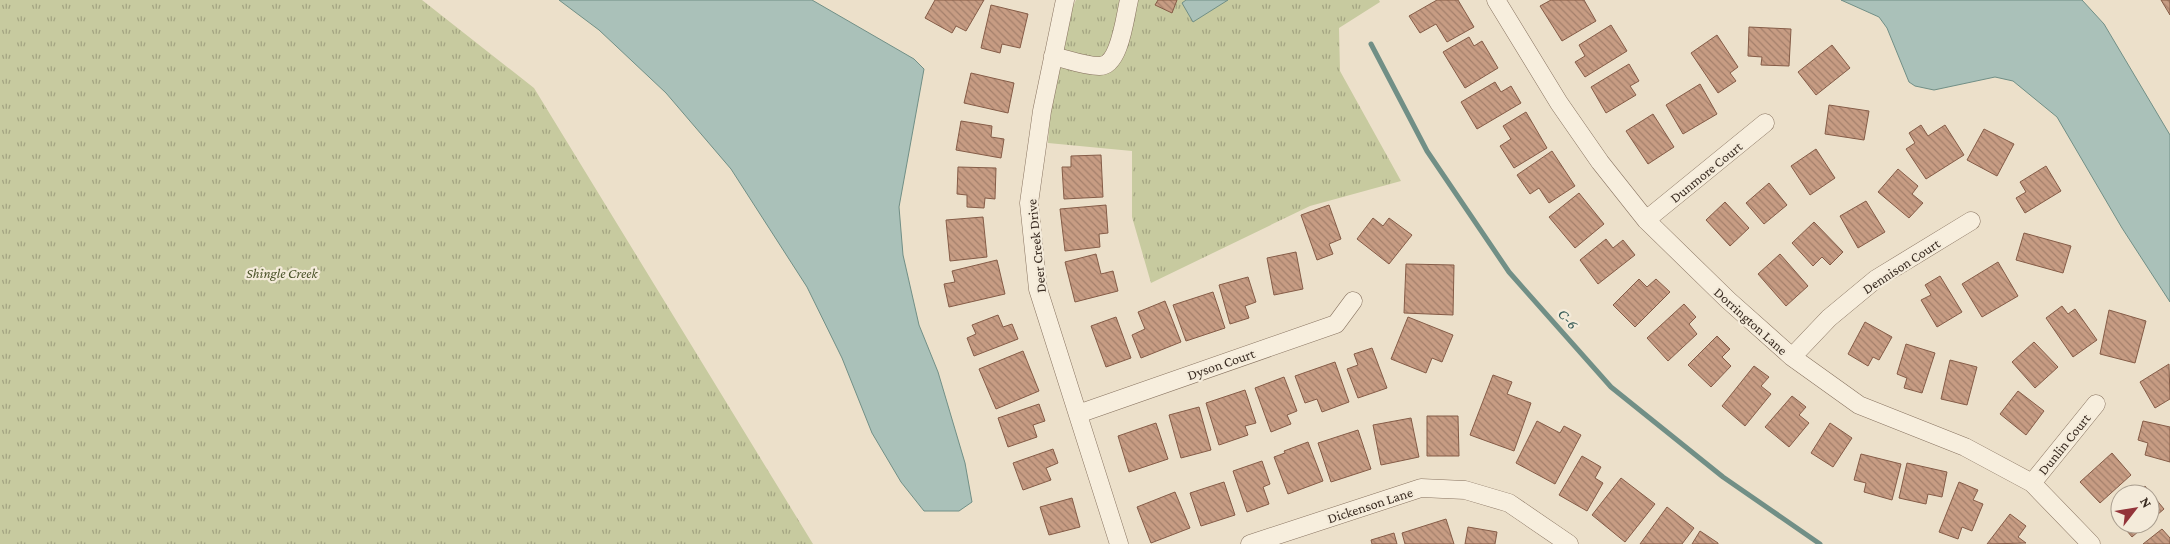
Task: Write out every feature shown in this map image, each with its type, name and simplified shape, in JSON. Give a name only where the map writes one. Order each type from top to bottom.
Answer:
[{"type":"street","name":"Deer Creek Drive","points":[[1065,0],[1042,111],[1029,203],[1038,290],[1118,544]]},
{"type":"street","points":[[1053,56],[1100,66],[1111,62],[1117,49],[1129,0]]},
{"type":"street","name":"Dorrington Lane","points":[[1496,0],[1559,103],[1600,162],[1646,220],[1728,300],[1792,357],[1859,405],[1966,447],[2032,483],[2091,544]]},
{"type":"street","name":"Dunmore Court","points":[[1646,220],[1765,123]]},
{"type":"street","name":"Dennison Court","points":[[1792,357],[1829,318],[1876,279],[1971,221]]},
{"type":"street","name":"Dyson Court","points":[[1078,414],[1336,324],[1353,301]]},
{"type":"street","name":"Dunlin Court","points":[[2032,483],[2096,404]]},
{"type":"street","name":"Dickenson Lane","points":[[1250,544],[1421,488],[1465,490],[1509,503],[1569,544]]},
{"type":"green space","name":"Shingle Creek","points":[[0,0],[422,0],[534,88],[813,544],[0,544]]},
{"type":"green space","points":[[1076,0],[1379,0],[1380,2],[1339,28],[1340,71],[1401,181],[1310,206],[1151,283],[1132,217],[1132,151],[1048,143],[1053,89],[1059,52],[1063,34]]},
{"type":"water","points":[[559,0],[812,0],[914,59],[924,69],[899,207],[903,255],[919,325],[938,372],[965,463],[972,502],[959,511],[924,511],[901,482],[872,433],[842,358],[807,287],[731,169],[666,93],[599,30]]},
{"type":"water","points":[[1186,0],[1228,0],[1193,22],[1182,3]]},
{"type":"water","points":[[1841,0],[2082,0],[2104,24],[2170,135],[2170,302],[2122,228],[2057,117],[2013,81],[1995,77],[1934,90],[1915,86],[1909,82],[1887,28],[1879,17]]},
{"type":"building","points":[[935,0],[984,0],[966,31],[956,26],[952,33],[925,18]]},
{"type":"building","points":[[1158,0],[1177,0],[1172,13],[1155,5]]},
{"type":"building","points":[[1437,0],[1458,0],[1474,27],[1447,42],[1436,24],[1420,33],[1409,16]]},
{"type":"building","points":[[1551,0],[1584,0],[1596,21],[1562,41],[1540,6]]},
{"type":"building","points":[[2161,0],[2170,0],[2170,15]]},
{"type":"building","points":[[991,5],[1028,14],[1020,48],[1002,44],[1000,53],[981,48]]},
{"type":"building","points":[[1611,25],[1627,51],[1585,77],[1575,62],[1585,56],[1579,45]]},
{"type":"building","points":[[1749,27],[1791,29],[1789,66],[1761,65],[1762,57],[1748,56]]},
{"type":"building","points":[[1717,35],[1738,67],[1730,73],[1736,81],[1718,93],[1691,53]]},
{"type":"building","points":[[1469,37],[1474,46],[1482,41],[1498,68],[1465,88],[1443,52]]},
{"type":"building","points":[[1832,45],[1850,68],[1816,95],[1798,72]]},
{"type":"building","points":[[1629,64],[1639,81],[1630,86],[1636,95],[1606,113],[1591,87]]},
{"type":"building","points":[[971,73],[1014,83],[1008,113],[964,103]]},
{"type":"building","points":[[1495,82],[1501,92],[1511,86],[1521,103],[1477,129],[1461,102]]},
{"type":"building","points":[[1700,84],[1717,114],[1683,134],[1666,105]]},
{"type":"building","points":[[1829,105],[1869,111],[1864,140],[1825,134]]},
{"type":"building","points":[[1526,112],[1547,148],[1514,168],[1500,146],[1511,139],[1503,126]]},
{"type":"building","points":[[1653,114],[1674,147],[1648,164],[1626,131]]},
{"type":"building","points":[[961,121],[992,126],[991,137],[1004,139],[1001,158],[956,150]]},
{"type":"building","points":[[1921,125],[1928,136],[1945,125],[1964,155],[1926,179],[1906,149],[1915,143],[1909,133]]},
{"type":"building","points":[[1984,129],[2014,144],[1997,176],[1967,160]]},
{"type":"building","points":[[1816,149],[1835,178],[1810,195],[1791,166]]},
{"type":"building","points":[[1552,151],[1575,186],[1549,203],[1539,188],[1530,194],[1517,175]]},
{"type":"building","points":[[1101,155],[1103,197],[1064,199],[1062,167],[1071,167],[1071,156]]},
{"type":"building","points":[[2046,166],[2061,191],[2025,213],[2016,198],[2026,192],[2020,182]]},
{"type":"building","points":[[958,167],[996,168],[995,199],[985,198],[984,208],[967,207],[967,195],[957,194]]},
{"type":"building","points":[[1898,169],[1918,186],[1912,194],[1923,203],[1909,218],[1878,192]]},
{"type":"building","points":[[1769,183],[1787,205],[1764,224],[1746,203]]},
{"type":"building","points":[[1579,193],[1604,224],[1575,248],[1549,217]]},
{"type":"building","points":[[1866,201],[1885,232],[1858,248],[1840,216]]},
{"type":"building","points":[[1725,202],[1749,228],[1730,246],[1706,220]]},
{"type":"building","points":[[1106,205],[1108,233],[1099,234],[1100,247],[1065,251],[1060,209]]},
{"type":"building","points":[[1329,205],[1341,239],[1329,244],[1333,254],[1317,260],[1301,215]]},
{"type":"building","points":[[983,217],[987,257],[950,261],[946,220]]},
{"type":"building","points":[[1373,218],[1383,226],[1389,218],[1412,235],[1389,264],[1357,239]]},
{"type":"building","points":[[1814,222],[1843,252],[1830,265],[1822,257],[1813,266],[1792,243]]},
{"type":"building","points":[[2024,233],[2071,246],[2063,273],[2016,260]]},
{"type":"building","points":[[1606,239],[1613,248],[1623,240],[1635,255],[1598,284],[1580,260]]},
{"type":"building","points":[[1296,252],[1303,289],[1274,295],[1267,258]]},
{"type":"building","points":[[1096,254],[1101,274],[1113,271],[1118,291],[1075,302],[1065,262]]},
{"type":"building","points":[[1780,254],[1808,286],[1786,306],[1758,274]]},
{"type":"building","points":[[997,260],[1005,294],[949,307],[944,284],[955,282],[952,271]]},
{"type":"building","points":[[1998,262],[2018,296],[1982,317],[1962,284]]},
{"type":"building","points":[[1406,264],[1454,265],[1453,315],[1404,313]]},
{"type":"building","points":[[1940,276],[1962,312],[1937,327],[1921,300],[1931,295],[1925,285]]},
{"type":"building","points":[[1248,277],[1256,302],[1245,306],[1249,318],[1230,324],[1219,285]]},
{"type":"building","points":[[1639,279],[1647,287],[1656,279],[1670,292],[1635,327],[1613,305]]},
{"type":"building","points":[[1213,292],[1225,328],[1186,341],[1173,305]]},
{"type":"building","points":[[1165,301],[1181,342],[1141,358],[1132,335],[1145,329],[1138,312]]},
{"type":"building","points":[[1684,304],[1696,317],[1689,324],[1697,334],[1668,361],[1647,338]]},
{"type":"building","points":[[2062,306],[2068,314],[2075,309],[2097,340],[2073,357],[2046,318]]},
{"type":"building","points":[[2109,310],[2146,321],[2135,363],[2100,354]]},
{"type":"building","points":[[998,315],[1003,327],[1012,324],[1018,339],[974,356],[967,338],[976,334],[972,325]]},
{"type":"building","points":[[1116,317],[1131,358],[1106,367],[1091,326]]},
{"type":"building","points":[[1408,317],[1453,335],[1442,362],[1432,358],[1426,373],[1391,359]]},
{"type":"building","points":[[1865,322],[1892,337],[1879,360],[1873,357],[1868,366],[1848,354]]},
{"type":"building","points":[[1717,336],[1730,349],[1722,357],[1731,366],[1711,387],[1688,365]]},
{"type":"building","points":[[2034,342],[2058,367],[2035,388],[2012,362]]},
{"type":"building","points":[[1906,344],[1935,353],[1922,393],[1904,388],[1907,378],[1897,374]]},
{"type":"building","points":[[1372,348],[1387,388],[1358,398],[1347,369],[1358,365],[1354,354]]},
{"type":"building","points":[[1023,351],[1039,391],[996,409],[979,369]]},
{"type":"building","points":[[1950,360],[1977,367],[1967,405],[1941,399]]},
{"type":"building","points":[[1335,362],[1349,402],[1322,412],[1317,399],[1305,403],[1295,376]]},
{"type":"building","points":[[2169,364],[2170,399],[2155,408],[2140,382]]},
{"type":"building","points":[[1754,366],[1769,377],[1761,386],[1771,394],[1745,426],[1722,406]]},
{"type":"building","points":[[1493,375],[1512,382],[1507,394],[1531,403],[1514,451],[1470,435]]},
{"type":"building","points":[[1284,377],[1297,411],[1287,415],[1291,424],[1271,432],[1255,388]]},
{"type":"building","points":[[1245,390],[1256,423],[1245,426],[1248,435],[1219,445],[1206,403]]},
{"type":"building","points":[[2018,391],[2044,411],[2026,435],[2000,414]]},
{"type":"building","points":[[1792,396],[1806,407],[1799,415],[1809,423],[1789,447],[1765,427]]},
{"type":"building","points":[[1039,404],[1045,421],[1033,425],[1037,437],[1008,447],[998,418]]},
{"type":"building","points":[[1199,407],[1211,450],[1181,458],[1169,415]]},
{"type":"building","points":[[1427,416],[1458,416],[1459,456],[1427,456]]},
{"type":"building","points":[[1411,418],[1419,457],[1381,465],[1373,425]]},
{"type":"building","points":[[1537,421],[1560,433],[1564,426],[1581,435],[1555,484],[1516,463]]},
{"type":"building","points":[[2143,421],[2170,427],[2170,462],[2145,455],[2148,443],[2138,440]]},
{"type":"building","points":[[1156,423],[1168,459],[1129,472],[1118,436]]},
{"type":"building","points":[[1830,423],[1852,438],[1833,467],[1811,453]]},
{"type":"building","points":[[1358,430],[1371,469],[1331,482],[1318,443]]},
{"type":"building","points":[[1308,442],[1323,481],[1288,494],[1274,457]]},
{"type":"building","points":[[1053,449],[1058,463],[1046,468],[1051,480],[1023,490],[1013,463]]},
{"type":"building","points":[[2112,453],[2131,475],[2121,484],[2110,484],[2110,494],[2100,503],[2080,482]]},
{"type":"building","points":[[1861,454],[1901,464],[1892,500],[1864,492],[1866,483],[1854,480]]},
{"type":"building","points":[[1582,456],[1601,467],[1595,478],[1603,483],[1587,511],[1559,495]]},
{"type":"building","points":[[1262,461],[1270,484],[1263,487],[1269,504],[1247,512],[1233,471]]},
{"type":"building","points":[[1907,463],[1947,472],[1942,497],[1928,494],[1926,504],[1899,498]]},
{"type":"building","points":[[1621,478],[1655,504],[1625,542],[1592,515]]},
{"type":"building","points":[[1224,482],[1235,515],[1201,526],[1190,493]]},
{"type":"building","points":[[1959,482],[1978,490],[1973,500],[1983,504],[1972,531],[1962,527],[1958,539],[1939,532]]},
{"type":"building","points":[[1175,492],[1190,528],[1151,543],[1137,507]]},
{"type":"building","points":[[1072,498],[1080,527],[1049,535],[1040,507]]},
{"type":"building","points":[[2160,504],[2164,509],[2160,512]]},
{"type":"building","points":[[1667,507],[1694,528],[1682,544],[1640,544]]},
{"type":"building","points":[[2010,514],[2026,526],[2018,537],[2026,543],[1987,544]]},
{"type":"building","points":[[1446,519],[1454,544],[1405,544],[1402,533]]},
{"type":"building","points":[[1468,527],[1497,532],[1495,544],[1465,544]]},
{"type":"building","points":[[2162,529],[2170,538],[2170,544],[2143,544],[2156,534],[2160,534]]},
{"type":"building","points":[[1700,531],[1718,543],[1718,544],[1692,544]]},
{"type":"building","points":[[1394,533],[1397,544],[1372,544],[1371,540]]},
{"type":"waterway","name":"C-6","points":[[1371,44],[1427,151],[1509,272],[1611,387],[1723,477],[1820,544]]}]
